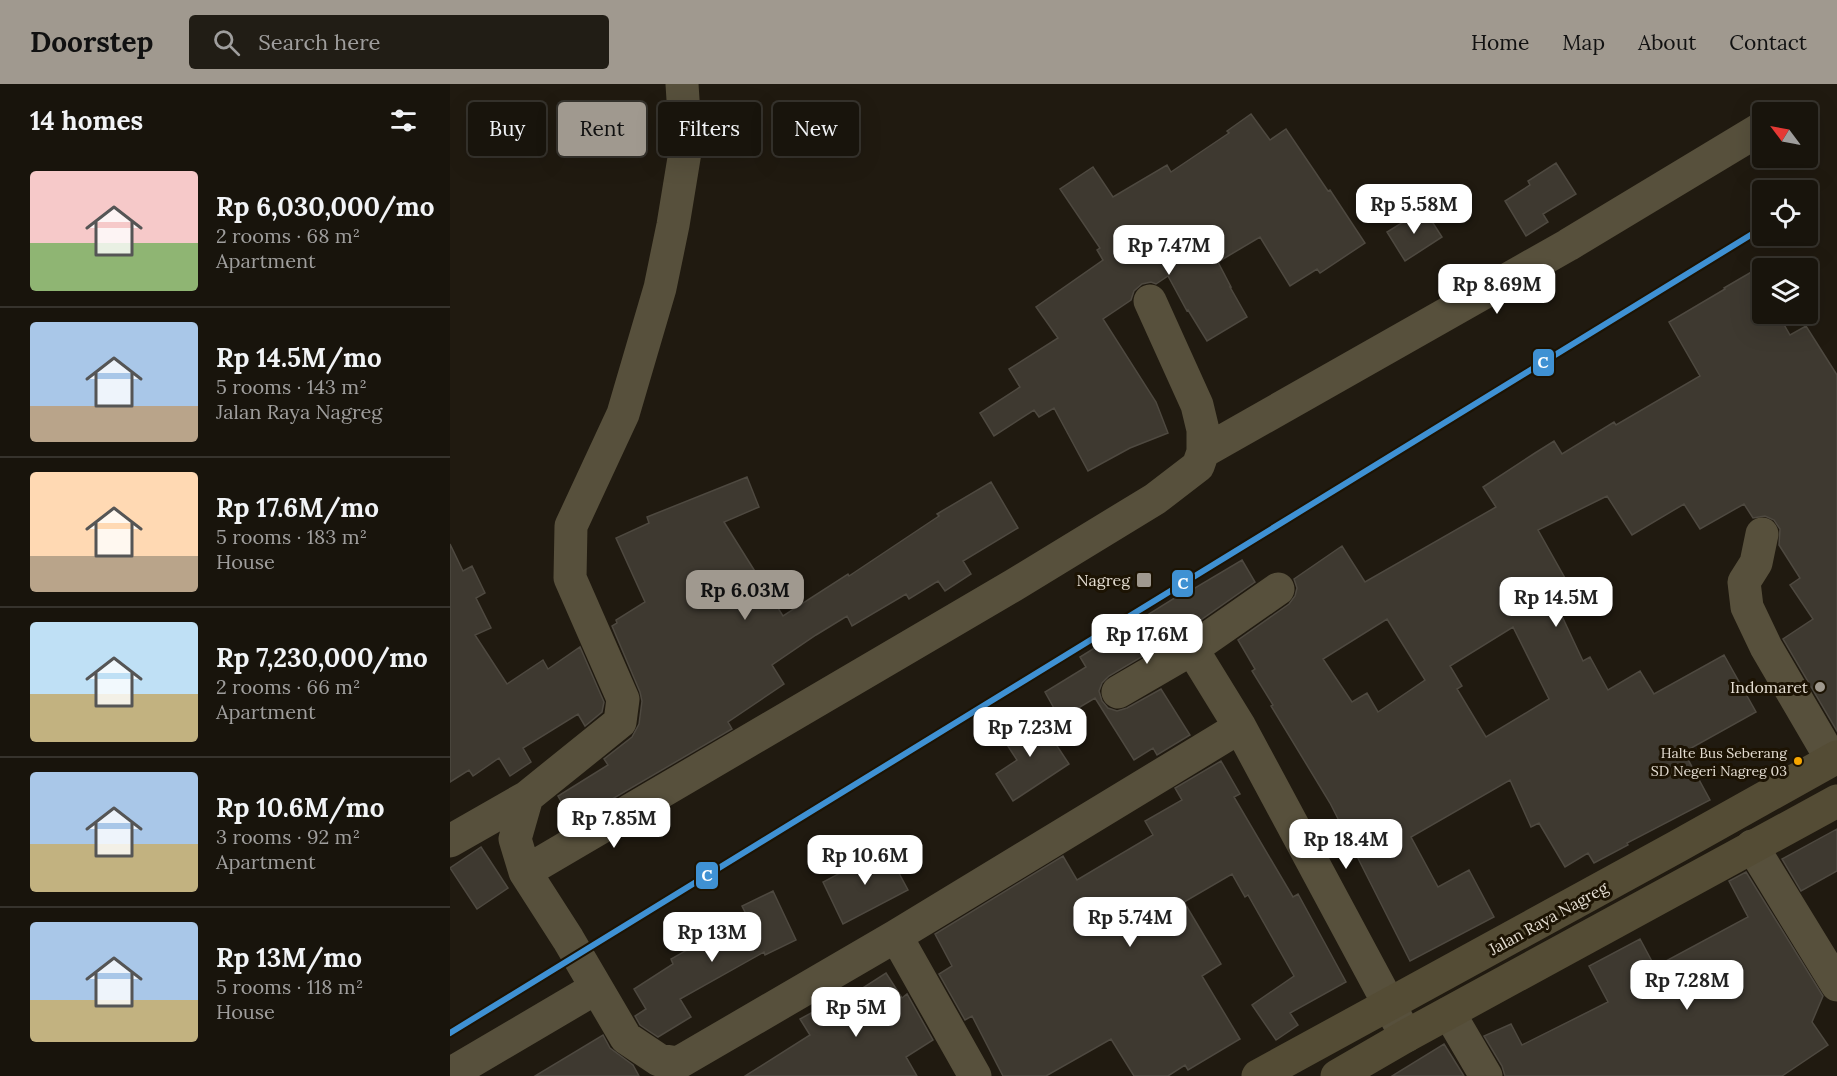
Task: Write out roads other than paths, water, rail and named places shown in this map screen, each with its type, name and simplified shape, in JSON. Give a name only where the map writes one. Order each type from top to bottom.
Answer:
[{"type":"highway","name":"Jalan Raya Nagreg","points":[[1258,1076],[1834,759]]},
{"type":"highway","points":[[1337,1076],[1837,801]]},
{"type":"street","points":[[450,841],[527,797],[620,722],[623,699],[570,578],[571,526],[623,414],[660,288],[686,146],[682,84]]},
{"type":"street","points":[[1203,452],[1568,245],[1752,134]]},
{"type":"street","points":[[525,872],[1014,585],[1155,499],[1198,466],[1203,452],[1203,430],[1197,405],[1150,301]]},
{"type":"street","points":[[1762,534],[1756,563],[1744,582],[1747,608],[1766,647],[1834,759]]},
{"type":"street","points":[[1118,692],[1192,649],[1278,589]]},
{"type":"street","points":[[1192,649],[1240,727],[1406,1036]]},
{"type":"street","points":[[527,797],[515,839],[525,872],[568,939],[626,1038],[659,1060],[678,1063],[896,936],[1240,727]]},
{"type":"street","points":[[1752,846],[1837,985]]},
{"type":"street","points":[[896,936],[975,1076]]},
{"type":"street","points":[[450,1074],[596,988]]},
{"type":"street","points":[[1449,1013],[1486,1076]]},
{"type":"place","name":"Nagreg","points":[[1144,580]]},
{"type":"place","name":"Indomaret","points":[[1820,687]]},
{"type":"place","name":"Halte Bus Seberang SD Negeri Nagreg 03","points":[[1798,761]]}]
